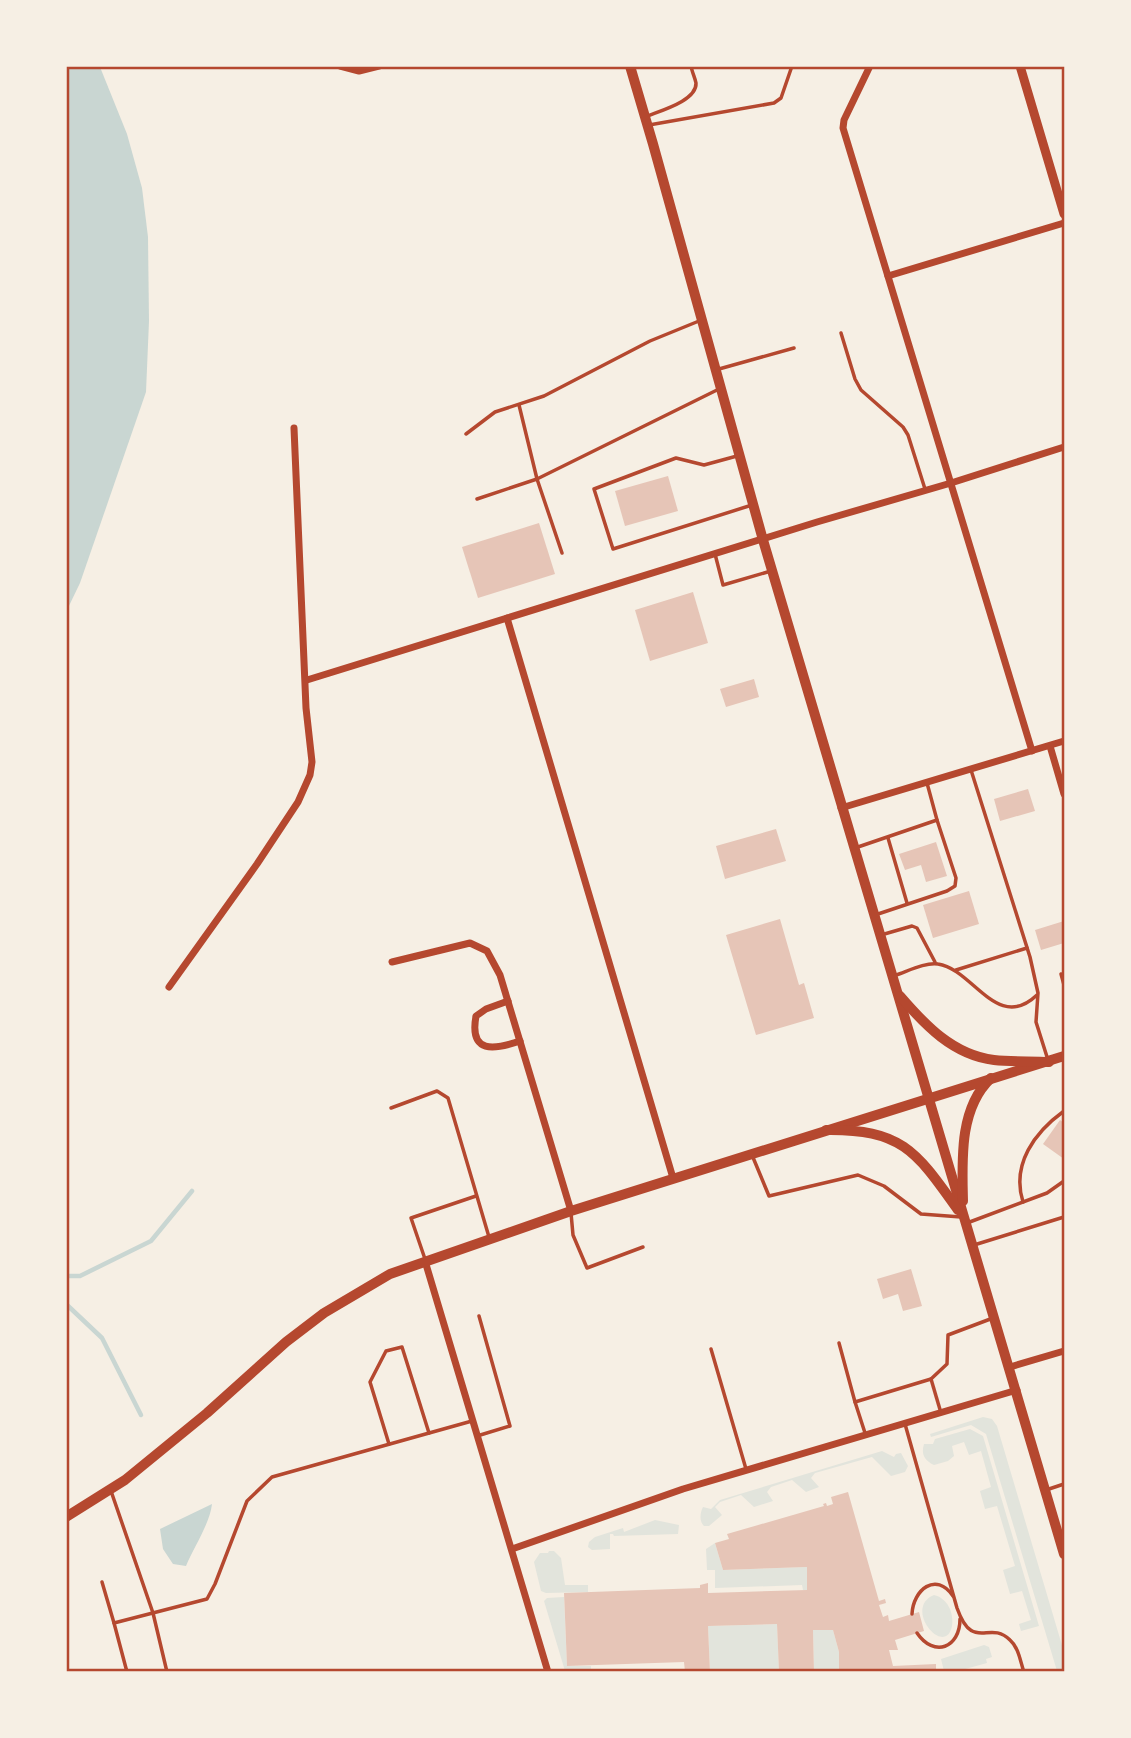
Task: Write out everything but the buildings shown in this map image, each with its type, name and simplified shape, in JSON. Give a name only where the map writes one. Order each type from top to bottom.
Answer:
[{"type":"main road","points":[[629,66],[841,808],[1065,1554]]},
{"type":"main road","points":[[896,992],[929,1027],[961,1050],[994,1060],[1049,1062]]},
{"type":"main road","points":[[66,1517],[111,1491],[208,1413],[286,1342],[324,1313],[390,1274],[673,1178],[1065,1056]]},
{"type":"main road","points":[[965,1220],[963,1155],[966,1127],[974,1100],[981,1088],[992,1078]]},
{"type":"main road","points":[[826,1130],[872,1132],[897,1140],[911,1151],[965,1220]]},
{"type":"street","points":[[340,66],[359,71],[379,66]]},
{"type":"street","points":[[870,66],[844,120],[843,128],[1032,751]]},
{"type":"street","points":[[1020,66],[1065,215]]},
{"type":"street","points":[[888,276],[1065,223]]},
{"type":"street","points":[[169,987],[257,864],[298,802],[310,775],[294,428]]},
{"type":"street","points":[[307,680],[1065,447]]},
{"type":"street","points":[[507,618],[673,1178]]},
{"type":"street","points":[[841,808],[1065,741]]},
{"type":"street","points":[[1050,746],[1065,794]]},
{"type":"street","points":[[392,962],[471,943],[487,951],[500,975],[571,1211]]},
{"type":"street","points":[[508,1001],[476,1016],[474,1027],[477,1040],[487,1048],[520,1041]]},
{"type":"street","points":[[425,1261],[548,1671]]},
{"type":"street","points":[[1010,1367],[1065,1350]]},
{"type":"street","points":[[512,1549],[683,1489],[1017,1390]]},
{"type":"lane","points":[[646,121],[681,103],[694,92],[696,84],[691,66]]},
{"type":"lane","points":[[646,121],[775,103],[781,98],[792,66]]},
{"type":"lane","points":[[466,433],[495,412],[544,396],[650,341],[702,320]]},
{"type":"lane","points":[[841,333],[861,390],[904,427],[926,491]]},
{"type":"lane","points":[[716,370],[794,348]]},
{"type":"lane","points":[[477,499],[537,479],[721,388]]},
{"type":"lane","points":[[519,405],[537,479],[562,553]]},
{"type":"lane","points":[[739,455],[704,465],[676,458],[594,489],[612,549],[753,504]]},
{"type":"lane","points":[[715,554],[723,585],[772,571]]},
{"type":"lane","points":[[971,770],[1027,948],[1038,993],[1036,1022],[1049,1062]]},
{"type":"lane","points":[[873,915],[955,886],[956,878],[927,783]]},
{"type":"lane","points":[[853,848],[937,820]]},
{"type":"lane","points":[[888,838],[907,904]]},
{"type":"lane","points":[[879,936],[912,926],[917,928],[935,963]]},
{"type":"lane","points":[[956,970],[1027,948]]},
{"type":"lane","points":[[892,977],[935,963],[956,970],[986,997],[1014,1007],[1026,1005],[1038,993]]},
{"type":"lane","points":[[1061,974],[1065,985]]},
{"type":"lane","points":[[391,1108],[437,1091],[448,1098],[489,1240]]},
{"type":"lane","points":[[1023,1202],[1019,1189],[1021,1164],[1027,1150],[1049,1122],[1065,1111]]},
{"type":"lane","points":[[752,1153],[769,1196],[858,1175],[884,1186],[920,1214],[965,1220],[1047,1193],[1065,1181]]},
{"type":"lane","points":[[425,1261],[411,1218],[476,1196]]},
{"type":"lane","points":[[571,1211],[573,1235],[587,1268],[643,1247]]},
{"type":"lane","points":[[972,1245],[1065,1217]]},
{"type":"lane","points":[[477,1436],[510,1426],[479,1316]]},
{"type":"lane","points":[[855,1402],[931,1379],[947,1364],[948,1335],[995,1317]]},
{"type":"lane","points":[[839,1343],[866,1436]]},
{"type":"lane","points":[[388,1444],[370,1382],[386,1351],[402,1347],[429,1433]]},
{"type":"lane","points":[[711,1349],[747,1471]]},
{"type":"lane","points":[[931,1379],[941,1413]]},
{"type":"lane","points":[[114,1623],[206,1599],[215,1584],[247,1501],[272,1477],[473,1421]]},
{"type":"lane","points":[[905,1424],[960,1616],[973,1633],[994,1633],[1010,1639],[1017,1648],[1024,1671]]},
{"type":"lane","points":[[1046,1490],[1065,1484]]},
{"type":"lane","points":[[111,1491],[153,1613],[167,1671]]},
{"type":"lane","points":[[102,1581],[127,1671]]},
{"type":"lane","points":[[912,1614],[916,1597],[924,1587],[942,1586],[956,1601]]},
{"type":"lane","points":[[917,1633],[930,1646],[940,1648],[950,1645],[960,1628],[960,1616]]},
{"type":"shaded area","points":[[67,66],[100,67],[127,134],[142,188],[148,237],[149,321],[146,392],[80,583],[67,610]]},
{"type":"shaded area","points":[[983,1417],[992,1419],[997,1426],[1064,1652],[1064,1671],[1057,1671],[986,1434],[971,1425],[931,1437],[930,1434]]},
{"type":"shaded area","points":[[970,1429],[983,1436],[1039,1626],[1021,1631],[1019,1624],[1031,1620],[1022,1591],[1010,1594],[1003,1570],[1015,1566],[997,1506],[985,1509],[980,1491],[991,1487],[981,1451],[969,1455],[964,1442],[952,1446],[954,1456],[948,1461],[934,1465],[924,1456],[924,1444],[933,1444],[935,1439]]},
{"type":"shaded area","points":[[882,1451],[894,1457],[901,1453],[908,1466],[905,1472],[891,1476],[872,1457],[815,1473],[811,1478],[819,1487],[806,1492],[792,1480],[771,1487],[767,1492],[773,1501],[754,1507],[741,1495],[720,1502],[715,1507],[722,1515],[709,1526],[704,1526],[701,1522],[703,1507],[711,1509],[720,1500]]},
{"type":"shaded area","points":[[212,1504],[205,1527],[186,1566],[173,1564],[163,1549],[160,1529]]},
{"type":"shaded area","points":[[655,1520],[679,1525],[678,1534],[610,1534],[610,1549],[592,1550],[588,1547],[595,1537],[623,1528],[624,1532]]},
{"type":"shaded area","points":[[715,1543],[723,1570],[807,1567],[807,1590],[803,1590],[802,1585],[715,1588],[715,1570],[707,1570],[706,1549]]},
{"type":"shaded area","points":[[554,1551],[561,1558],[565,1585],[588,1585],[588,1592],[541,1591],[534,1562],[540,1553]]},
{"type":"shaded area","points":[[934,1595],[946,1602],[952,1616],[948,1635],[942,1637],[928,1628],[922,1610],[925,1601]]},
{"type":"shaded area","points":[[564,1597],[567,1666],[591,1666],[591,1671],[565,1671],[544,1601],[547,1598]]},
{"type":"shaded area","points":[[777,1624],[779,1671],[710,1671],[708,1626]]},
{"type":"shaded area","points":[[813,1630],[833,1630],[839,1652],[839,1671],[814,1671]]},
{"type":"shaded area","points":[[984,1645],[989,1647],[992,1657],[986,1659],[987,1663],[958,1671],[944,1671],[941,1659]]},
{"type":"waterway","points":[[66,1276],[80,1276],[151,1241],[192,1191]]},
{"type":"waterway","points":[[66,1304],[102,1338],[141,1415]]}]
